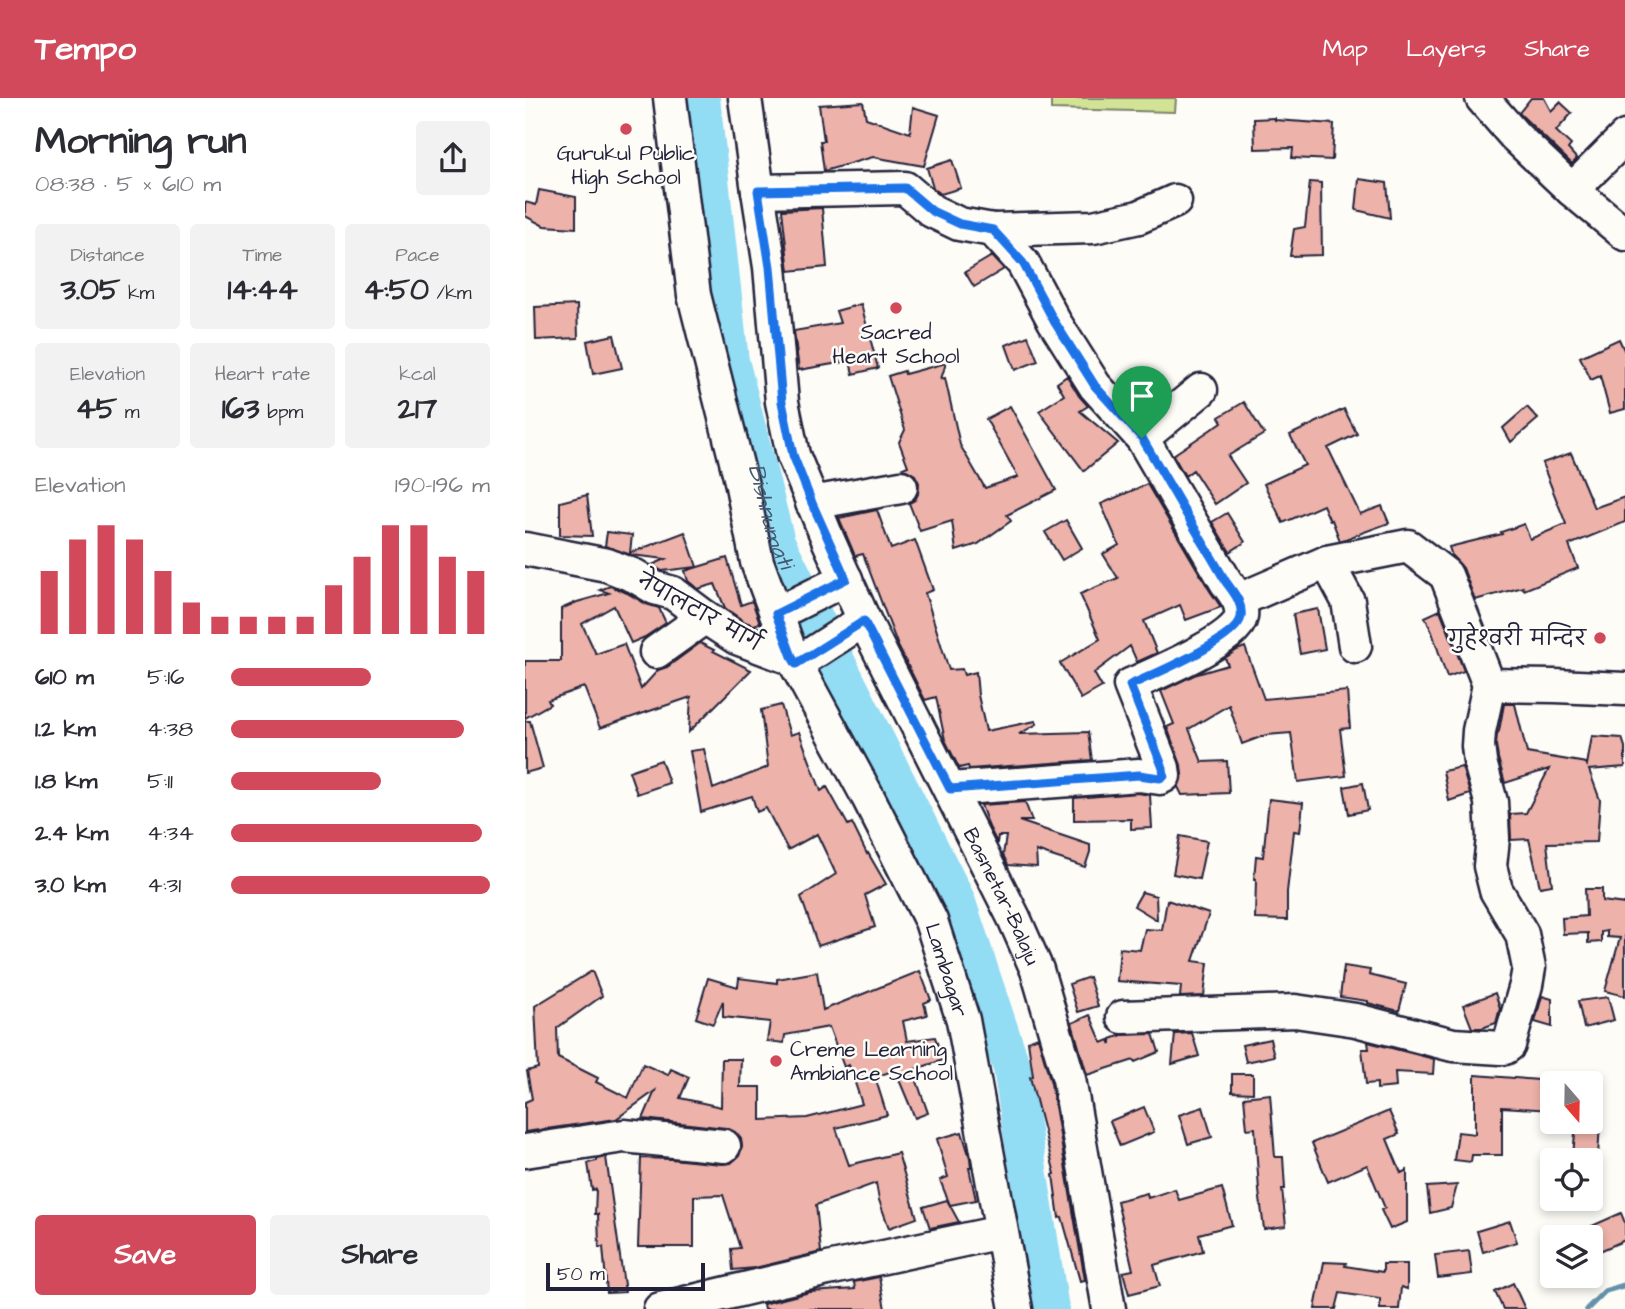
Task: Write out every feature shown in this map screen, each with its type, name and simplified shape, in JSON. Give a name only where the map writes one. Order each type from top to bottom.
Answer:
[{"type":"street","name":"Lambagar","points":[[670,98],[694,295],[741,481],[757,562],[784,610],[800,659],[932,920],[963,1020],[1016,1309]]},
{"type":"street","name":"Basnetar-Balaju","points":[[745,98],[770,267],[782,402],[793,455],[838,583],[857,625],[950,789],[1037,970],[1069,1079],[1109,1309]]},
{"type":"street","points":[[1482,98],[1515,136],[1572,190],[1625,234]]},
{"type":"street","points":[[1572,190],[1625,137]]},
{"type":"street","points":[[758,191],[905,188],[932,211],[960,224],[993,230],[1093,227],[1139,217],[1175,201]]},
{"type":"street","points":[[950,789],[1139,775],[1160,778],[1164,776],[1130,685],[1213,644],[1237,627],[1241,617],[1239,600],[1142,438],[1095,386],[1054,321],[1023,263],[993,230]]},
{"type":"street","points":[[1142,438],[1201,390]]},
{"type":"street","points":[[812,503],[901,487]]},
{"type":"street","points":[[1123,1017],[1295,1011],[1356,1020],[1453,1045],[1505,1048],[1509,1045],[1526,985],[1529,968],[1523,934],[1496,890],[1490,866],[1493,838],[1490,802],[1478,746],[1489,685],[1446,575],[1408,546],[1327,562],[1239,600]]},
{"type":"street","name":"नेपालटार मार्ग","points":[[525,549],[607,565],[635,576],[655,588],[673,593],[737,638],[800,659]]},
{"type":"street","points":[[1327,562],[1348,601],[1356,646]]},
{"type":"street","points":[[784,610],[838,583]]},
{"type":"street","points":[[656,652],[705,617]]},
{"type":"street","points":[[800,659],[857,625]]},
{"type":"street","points":[[1489,685],[1625,689]]},
{"type":"street","points":[[525,1150],[624,1136],[724,1146]]},
{"type":"street","points":[[660,1309],[1001,1232]]},
{"type":"green space","points":[[1051,98],[1176,98],[1175,112],[1051,109]]},
{"type":"building","points":[[1531,98],[1544,98],[1551,111],[1560,102],[1572,113],[1556,131],[1571,145],[1568,149],[1577,159],[1572,164],[1519,113]]},
{"type":"building","points":[[863,102],[866,118],[910,133],[913,107],[939,115],[924,166],[873,157],[824,171],[820,141],[824,141],[819,105]]},
{"type":"building","points":[[1275,118],[1334,124],[1332,160],[1292,158],[1293,148],[1255,149],[1254,119]]},
{"type":"building","points":[[952,160],[961,188],[941,194],[933,188],[927,168]]},
{"type":"building","points":[[1359,179],[1387,183],[1390,218],[1356,210]]},
{"type":"building","points":[[1310,182],[1321,183],[1322,255],[1290,256],[1294,229],[1305,227]]},
{"type":"building","points":[[539,190],[576,197],[576,228],[544,226],[525,216],[525,202],[536,205]]},
{"type":"building","points":[[822,208],[827,267],[789,271],[782,210]]},
{"type":"building","points":[[992,256],[1004,269],[974,287],[965,272]]},
{"type":"building","points":[[861,304],[878,368],[853,374],[850,361],[799,370],[794,331],[840,323],[836,311]]},
{"type":"building","points":[[577,305],[578,338],[536,340],[535,307]]},
{"type":"building","points":[[614,335],[622,368],[593,374],[587,341]]},
{"type":"building","points":[[1028,336],[1038,361],[1015,370],[1006,345]]},
{"type":"building","points":[[1619,339],[1625,352],[1625,409],[1610,413],[1600,376],[1591,380],[1580,357]]},
{"type":"building","points":[[946,363],[941,379],[945,378],[960,445],[985,488],[1018,477],[986,419],[1010,406],[1056,490],[1007,515],[1011,521],[978,544],[956,551],[952,521],[920,531],[909,503],[915,500],[918,494],[919,483],[915,475],[903,468],[908,466],[899,442],[905,430],[888,376]]},
{"type":"building","points":[[1067,376],[1088,406],[1080,411],[1118,443],[1084,471],[1039,411],[1064,395],[1057,383]]},
{"type":"building","points":[[1244,402],[1264,434],[1228,456],[1246,483],[1215,504],[1193,470],[1185,476],[1173,455],[1222,422],[1219,417]]},
{"type":"building","points":[[1527,407],[1538,419],[1511,442],[1503,428]]},
{"type":"building","points":[[1344,409],[1357,434],[1328,448],[1360,514],[1382,506],[1389,523],[1340,541],[1323,505],[1283,523],[1264,484],[1305,465],[1290,435]]},
{"type":"building","points":[[1571,453],[1594,508],[1625,497],[1625,522],[1569,545],[1578,568],[1524,590],[1523,587],[1475,600],[1463,568],[1452,556],[1449,547],[1502,534],[1501,532],[1524,524],[1530,539],[1566,524],[1542,463]]},
{"type":"building","points":[[1147,484],[1221,607],[1186,620],[1180,605],[1144,621],[1157,653],[1137,662],[1130,646],[1094,673],[1102,687],[1081,699],[1060,663],[1100,639],[1080,594],[1118,578],[1103,554],[1119,545],[1101,504]]},
{"type":"building","points":[[587,495],[592,536],[560,535],[560,502]]},
{"type":"building","points":[[877,510],[891,549],[915,540],[933,590],[925,593],[949,670],[962,669],[964,675],[976,672],[986,731],[1036,721],[1037,724],[1019,734],[1088,732],[1092,760],[959,768],[945,740],[936,697],[925,700],[898,646],[863,554],[855,556],[839,518]]},
{"type":"building","points":[[1227,513],[1245,542],[1230,552],[1212,522]]},
{"type":"building","points":[[1066,520],[1082,548],[1062,560],[1045,532]]},
{"type":"building","points":[[607,532],[632,535],[630,553],[685,532],[697,567],[662,571],[652,565],[666,559],[631,555],[605,546]]},
{"type":"building","points":[[727,558],[741,605],[752,601],[760,623],[754,625],[745,622],[725,608],[715,584],[698,589],[688,581],[685,571]]},
{"type":"building","points":[[610,586],[659,608],[666,623],[631,643],[614,606],[582,624],[596,654],[624,644],[641,689],[658,670],[667,667],[700,643],[751,670],[689,732],[691,697],[600,728],[584,687],[548,700],[550,704],[525,718],[525,661],[561,661],[561,609],[609,593],[600,590]]},
{"type":"building","points":[[1318,609],[1325,649],[1300,654],[1293,614]]},
{"type":"building","points":[[1440,610],[1464,671],[1447,677],[1425,617]]},
{"type":"building","points":[[1245,647],[1264,699],[1347,691],[1350,728],[1340,729],[1346,776],[1298,782],[1291,733],[1266,735],[1242,744],[1229,705],[1189,729],[1202,762],[1227,761],[1229,793],[1182,795],[1178,787],[1182,775],[1181,765],[1167,727],[1174,724],[1161,691],[1194,675],[1228,665],[1225,658]]},
{"type":"building","points":[[1504,704],[1515,704],[1527,753],[1587,765],[1592,736],[1622,738],[1625,747],[1625,767],[1589,770],[1600,800],[1597,842],[1547,843],[1552,885],[1540,887],[1529,839],[1511,840],[1510,814],[1526,813],[1549,769],[1505,783],[1496,745]]},
{"type":"building","points":[[781,705],[790,735],[799,732],[821,791],[827,787],[848,825],[852,823],[886,884],[865,895],[875,927],[818,946],[801,897],[836,874],[817,834],[788,850],[766,808],[757,812],[752,796],[701,812],[690,751],[704,749],[713,789],[768,767],[761,710]]},
{"type":"building","points":[[525,721],[530,721],[543,768],[525,773]]},
{"type":"building","points":[[661,760],[669,783],[637,794],[629,771]]},
{"type":"building","points":[[1462,767],[1470,794],[1449,801],[1443,771]]},
{"type":"building","points":[[1363,783],[1368,810],[1349,814],[1344,787]]},
{"type":"building","points":[[1138,793],[1150,795],[1152,828],[1131,829],[1131,819],[1074,820],[1074,798]]},
{"type":"building","points":[[1269,799],[1303,803],[1300,832],[1294,831],[1287,892],[1287,920],[1255,919],[1256,856],[1263,857]]},
{"type":"building","points":[[1025,802],[1032,821],[1019,821],[1090,845],[1085,867],[1036,851],[1037,867],[1008,865],[1003,855],[1006,836],[998,836],[997,843],[981,805]]},
{"type":"building","points":[[1180,836],[1207,841],[1199,879],[1173,874]]},
{"type":"building","points":[[1585,889],[1602,889],[1602,901],[1625,904],[1625,996],[1605,991],[1620,938],[1607,937],[1607,931],[1601,932],[1601,942],[1588,943],[1588,933],[1563,934],[1562,918],[1586,916]]},
{"type":"building","points":[[1142,892],[1156,896],[1157,920],[1134,906]]},
{"type":"building","points":[[1167,900],[1209,914],[1193,961],[1208,963],[1204,996],[1180,997],[1181,986],[1117,981],[1120,948],[1140,950],[1145,929],[1162,930]]},
{"type":"building","points":[[1344,966],[1370,970],[1369,975],[1406,984],[1399,1011],[1368,1001],[1340,997]]},
{"type":"building","points":[[592,971],[602,996],[557,1028],[558,1058],[598,1078],[596,1082],[628,1098],[643,1064],[668,1075],[671,1069],[689,1077],[680,1098],[721,1107],[722,1059],[741,1059],[740,1087],[761,1087],[761,1120],[807,1118],[862,1104],[849,1065],[844,1067],[829,1027],[785,1035],[784,1043],[767,1041],[770,1022],[723,1017],[723,1001],[713,1024],[696,1018],[708,978],[738,987],[739,978],[777,983],[777,979],[817,972],[823,1010],[920,971],[931,1000],[924,1003],[927,1015],[903,1021],[907,1041],[935,1037],[943,1060],[913,1070],[928,1113],[915,1118],[895,1070],[875,1077],[887,1115],[836,1128],[849,1165],[898,1153],[917,1218],[889,1228],[876,1183],[816,1205],[821,1252],[755,1268],[733,1270],[731,1249],[740,1248],[723,1195],[694,1196],[694,1247],[638,1247],[641,1158],[731,1163],[739,1156],[741,1139],[726,1128],[643,1119],[655,1091],[616,1119],[525,1132],[525,1102],[532,1099],[527,1071],[538,1068],[535,1006]]},
{"type":"building","points":[[1089,977],[1098,1006],[1078,1012],[1069,984]]},
{"type":"building","points":[[1495,993],[1500,1008],[1496,1023],[1472,1028],[1463,1005]]},
{"type":"building","points":[[1542,996],[1552,999],[1552,1027],[1535,1022]]},
{"type":"building","points":[[1608,997],[1614,1020],[1584,1028],[1578,1001]]},
{"type":"building","points":[[1090,1015],[1102,1043],[1109,1040],[1111,1045],[1111,1039],[1122,1035],[1153,1034],[1159,1052],[1135,1062],[1134,1060],[1087,1075],[1072,1023]]},
{"type":"building","points":[[1192,1033],[1199,1056],[1172,1064],[1175,1034]]},
{"type":"building","points":[[1038,1037],[1051,1083],[1085,1280],[1080,1281],[1062,1217],[1059,1218],[1055,1174],[1030,1077],[1033,1076],[1028,1041]]},
{"type":"building","points":[[1270,1039],[1274,1056],[1246,1062],[1242,1045]]},
{"type":"building","points":[[1368,1042],[1434,1059],[1433,1074],[1395,1072],[1396,1087],[1377,1089],[1377,1083],[1366,1084],[1362,1049],[1369,1049]]},
{"type":"building","points":[[1232,1074],[1253,1074],[1253,1093],[1232,1092]]},
{"type":"building","points":[[1475,1075],[1540,1080],[1540,1109],[1502,1107],[1502,1155],[1472,1155],[1471,1162],[1454,1160],[1458,1132],[1475,1134]]},
{"type":"building","points":[[1270,1094],[1275,1157],[1283,1157],[1285,1189],[1282,1189],[1286,1226],[1264,1229],[1255,1128],[1247,1129],[1244,1097]]},
{"type":"building","points":[[1144,1107],[1154,1132],[1120,1146],[1110,1121]]},
{"type":"building","points":[[1203,1107],[1212,1137],[1188,1144],[1179,1115]]},
{"type":"building","points":[[1389,1111],[1399,1134],[1387,1139],[1401,1173],[1407,1170],[1407,1222],[1390,1229],[1381,1210],[1385,1208],[1367,1165],[1328,1182],[1312,1143]]},
{"type":"building","points":[[962,1132],[970,1158],[969,1168],[976,1200],[950,1205],[940,1180],[948,1177],[937,1139]]},
{"type":"building","points":[[1575,1134],[1599,1134],[1599,1148],[1574,1148]]},
{"type":"building","points":[[606,1157],[625,1292],[607,1293],[603,1247],[599,1247],[598,1214],[595,1214],[596,1189],[592,1190],[588,1163]]},
{"type":"building","points":[[1457,1185],[1451,1208],[1430,1213],[1427,1187]]},
{"type":"building","points":[[1222,1188],[1232,1225],[1199,1234],[1203,1251],[1154,1265],[1160,1286],[1129,1294],[1123,1272],[1133,1270],[1117,1201],[1147,1193],[1148,1198],[1175,1189],[1179,1200]]},
{"type":"building","points":[[947,1200],[959,1222],[930,1228],[923,1207]]},
{"type":"building","points":[[1621,1213],[1625,1223],[1625,1240],[1603,1250],[1603,1225],[1594,1225]]},
{"type":"building","points":[[1510,1221],[1517,1242],[1483,1252],[1477,1231]]},
{"type":"building","points":[[1469,1251],[1472,1274],[1438,1278],[1435,1255]]},
{"type":"building","points":[[1324,1262],[1346,1263],[1345,1266],[1383,1272],[1383,1264],[1407,1264],[1407,1289],[1401,1287],[1399,1309],[1380,1309],[1380,1299],[1340,1293],[1336,1309],[1315,1309]]},
{"type":"building","points":[[879,1277],[885,1309],[764,1309],[763,1304],[810,1292],[855,1289],[854,1282]]},
{"type":"building","points":[[1513,1283],[1525,1309],[1503,1309],[1495,1292]]},
{"type":"waterway","name":"Bishnumati","points":[[701,98],[730,361],[776,542],[956,900],[1012,1068],[1050,1309]]},
{"type":"waterway","points":[[1587,1309],[1605,1291],[1625,1285]]},
{"type":"place","name":"Gurukul Public High School","points":[[626,129]]},
{"type":"place","name":"Sacred Heart School","points":[[896,308]]},
{"type":"place","name":"गुहेश्वरी मन्दिर","points":[[1600,638]]},
{"type":"place","name":"Creme Learning Ambiance School","points":[[776,1061]]},
{"type":"route","points":[[905,188],[932,211],[960,224],[993,230],[1023,263],[1054,321],[1095,386],[1142,438],[1239,600],[1241,612],[1237,627],[1213,644],[1130,685],[1164,776],[1160,778],[1139,775],[950,789],[864,621],[796,664],[776,614],[846,579],[793,455],[782,402],[770,267],[758,191],[905,188]]}]
